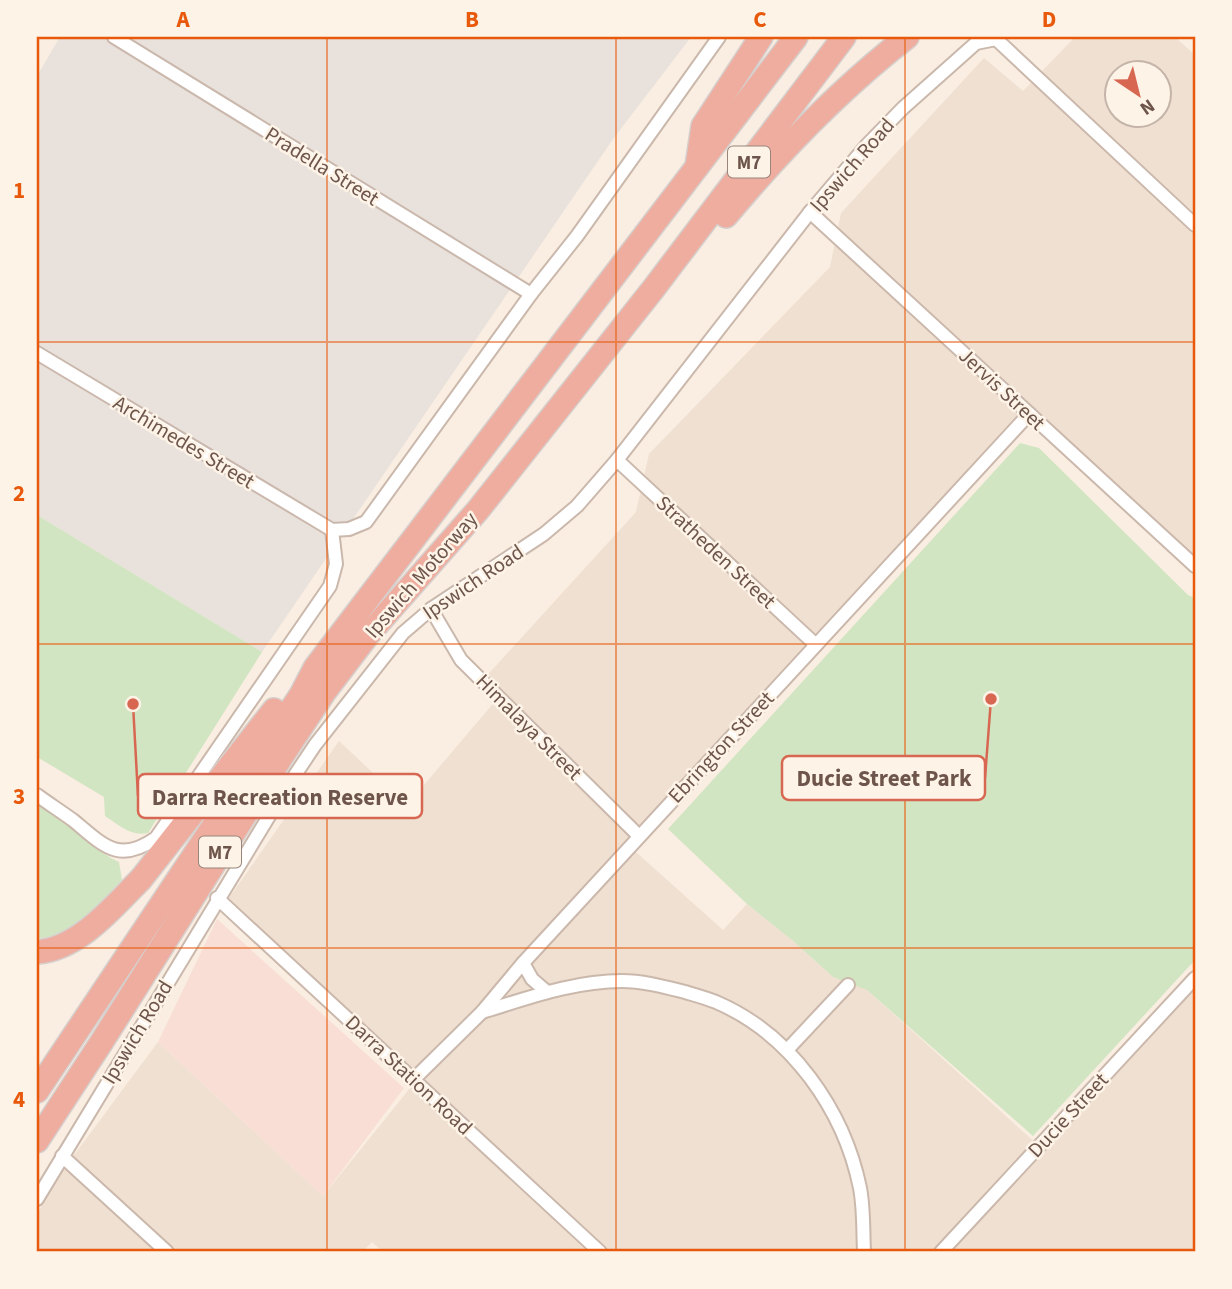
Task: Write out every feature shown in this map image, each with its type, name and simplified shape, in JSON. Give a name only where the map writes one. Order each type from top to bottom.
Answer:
[{"type":"highway","points":[[697,168],[703,126],[761,37]]},
{"type":"highway","name":"Ipswich Motorway","points":[[37,1091],[301,695],[315,668],[796,37]]},
{"type":"highway","name":"Ipswich Motorway","points":[[37,1141],[326,691],[367,636],[478,510],[654,288],[844,37]]},
{"type":"highway","points":[[654,288],[675,280],[753,184],[815,116],[856,78],[907,37]]},
{"type":"highway","points":[[37,952],[60,947],[70,941],[133,887],[174,839],[287,693],[315,668]]},
{"type":"street","name":"Pradella Street","points":[[114,37],[531,294]]},
{"type":"street","points":[[37,795],[99,843],[118,852],[141,849],[156,838],[330,586],[336,564],[332,530],[349,529],[366,522],[719,37]]},
{"type":"street","name":"Ipswich Road","points":[[37,1199],[218,898],[315,746],[391,646],[431,609],[544,534],[577,506],[617,460],[810,212],[868,144],[903,107],[976,43],[996,39],[1195,225]]},
{"type":"street","name":"Jervis Street","points":[[810,212],[1195,566]]},
{"type":"street","name":"Archimedes Street","points":[[37,353],[332,530]]},
{"type":"street","name":"Ebrington Street","points":[[414,1079],[482,1012],[639,835],[1029,414]]},
{"type":"street","name":"Stratheden Street","points":[[617,460],[816,645]]},
{"type":"street","name":"Himalaya Street","points":[[431,609],[461,660],[639,835]]},
{"type":"street","name":"Darra Station Road","points":[[218,898],[600,1252]]},
{"type":"street","points":[[523,963],[532,979],[547,992]]},
{"type":"street","points":[[482,1012],[578,985],[623,981],[666,987],[715,1001],[749,1019],[787,1050],[811,1078],[847,1143],[861,1190],[864,1252]]},
{"type":"street","points":[[787,1050],[848,985]]},
{"type":"street","name":"Ducie Street","points":[[941,1252],[1193,987]]},
{"type":"street","points":[[62,1156],[167,1252]]},
{"type":"shaded area","points":[[60,37],[691,37],[613,139],[262,652],[37,515],[37,76]]},
{"type":"shaded area","points":[[1075,37],[1175,37],[1195,55],[1195,556],[1025,407],[627,844],[723,930],[747,904],[833,977],[866,989],[1040,1147],[939,1252],[383,1252],[372,1242],[362,1252],[37,1252],[37,1214],[60,1174],[158,1042],[323,1196],[410,1088],[570,1226],[222,908],[339,741],[407,805],[497,699],[481,682],[636,512],[649,454],[830,267],[841,213],[984,58],[1023,91]]},
{"type":"shaded area","points":[[217,919],[404,1088],[323,1196],[158,1042]]},
{"type":"shaded area","points":[[1195,989],[1195,1252],[947,1252]]},
{"type":"green space","points":[[1020,443],[1039,448],[1188,595],[1195,598],[1195,960],[1033,1136],[867,990],[833,977],[747,904],[668,829]]},
{"type":"green space","points":[[37,515],[262,652],[148,833],[131,832],[115,823],[105,816],[104,797],[37,757]]},
{"type":"green space","points":[[37,802],[65,821],[97,849],[119,862],[122,880],[72,926],[60,933],[37,938]]},
{"type":"place","name":"Ducie Street Park","points":[[991,699]]},
{"type":"place","name":"Darra Recreation Reserve","points":[[133,704]]}]
